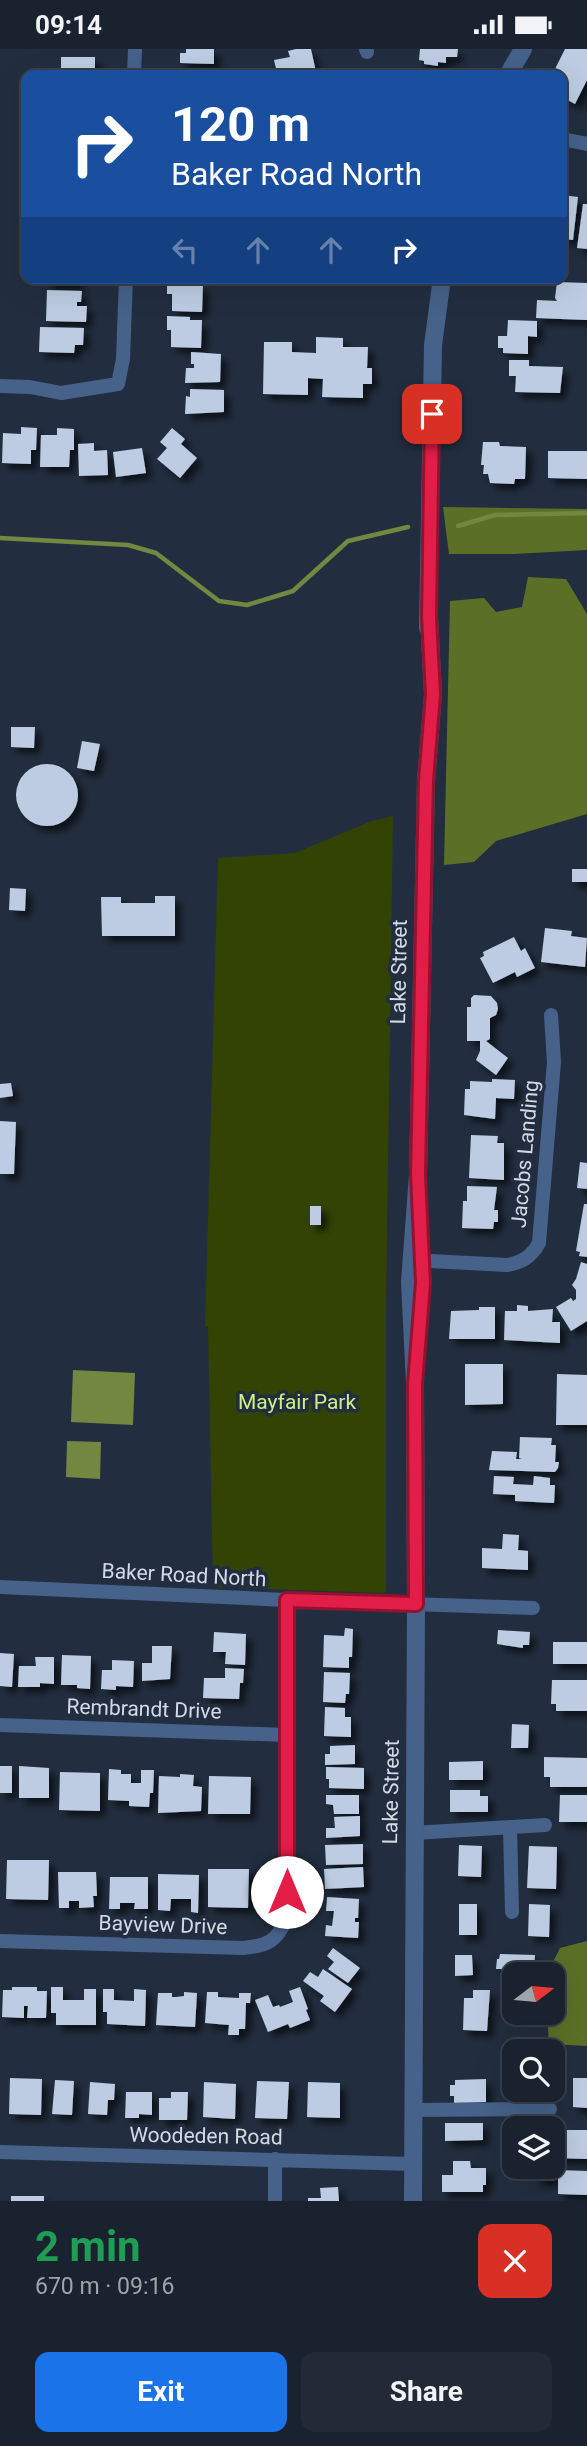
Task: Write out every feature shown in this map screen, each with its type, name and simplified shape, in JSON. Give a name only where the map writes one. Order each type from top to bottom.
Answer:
[{"type":"street","points":[[134,70],[135,49]]},
{"type":"street","points":[[511,70],[523,49]]},
{"type":"street","points":[[567,140],[587,144]]},
{"type":"street","points":[[0,386],[30,387],[61,393],[118,384],[123,359],[126,284]]},
{"type":"street","name":"Lake Street","points":[[413,2201],[415,1384],[426,770],[422,694],[429,617],[433,345],[441,284]]},
{"type":"street","name":"Jacobs Landing","points":[[417,1260],[508,1265],[522,1262],[533,1253],[539,1243],[554,1062],[551,1015]]},
{"type":"street","name":"Baker Road North","points":[[0,1587],[533,1608]]},
{"type":"street","name":"Bayview Drive","points":[[0,1941],[243,1948],[261,1947],[279,1935],[287,1918],[287,1600]]},
{"type":"street","name":"Rembrandt Drive","points":[[0,1725],[287,1735]]},
{"type":"street","points":[[414,1833],[545,1825]]},
{"type":"street","points":[[510,1827],[512,1912]]},
{"type":"street","points":[[412,2110],[428,2112],[550,2109]]},
{"type":"street","name":"Woodeden Road","points":[[0,2152],[412,2164]]},
{"type":"street","points":[[275,2159],[275,2201]]},
{"type":"street","points":[[413,2201],[424,2201]]},
{"type":"green space","name":"Mayfair Park","points":[[393,816],[386,1309],[386,1591],[213,1587],[208,1326],[205,1326],[218,858],[295,853],[369,822]]},
{"type":"shaded area","points":[[443,507],[587,509],[587,550],[449,554]]},
{"type":"shaded area","points":[[528,577],[566,579],[587,614],[587,814],[496,841],[474,862],[444,865],[450,601],[484,598],[496,612],[522,607]]},
{"type":"shaded area","points":[[73,1370],[135,1373],[133,1425],[71,1422]]},
{"type":"shaded area","points":[[67,1441],[101,1442],[100,1479],[66,1477]]},
{"type":"shaded area","points":[[587,1941],[587,2046],[565,2045],[565,2039],[549,2039],[548,2025],[565,2025],[565,1962],[553,1962],[560,1948]]},
{"type":"building","points":[[186,49],[214,49],[214,64],[180,63],[180,53],[186,53]]},
{"type":"building","points":[[311,49],[316,70],[276,70],[274,60],[290,57],[288,51]]},
{"type":"building","points":[[420,49],[458,49],[457,57],[446,57],[446,63],[438,62],[438,66],[424,64],[424,61],[419,60]]},
{"type":"building","points":[[565,49],[587,49],[587,80],[575,104],[567,100],[567,70],[554,70]]},
{"type":"building","points":[[61,57],[95,57],[95,70],[61,70]]},
{"type":"building","points":[[567,196],[578,197],[573,240],[567,239]]},
{"type":"building","points":[[583,204],[587,204],[587,249],[577,248]]},
{"type":"building","points":[[587,283],[587,320],[536,318],[537,300],[557,301],[557,284]]},
{"type":"building","points":[[78,284],[78,286],[47,285]]},
{"type":"building","points":[[167,284],[203,285],[202,312],[172,311],[172,294],[167,294]]},
{"type":"building","points":[[47,290],[82,291],[81,302],[77,302],[77,306],[87,306],[86,322],[46,321]]},
{"type":"building","points":[[167,316],[202,320],[201,348],[171,347],[171,330],[167,330]]},
{"type":"building","points":[[508,320],[537,321],[537,337],[528,336],[528,354],[503,353],[503,348],[498,348],[498,336],[507,336]]},
{"type":"building","points":[[40,327],[84,328],[83,345],[75,345],[74,353],[39,352]]},
{"type":"building","points":[[316,337],[343,338],[343,347],[368,347],[367,368],[372,368],[372,384],[363,384],[363,398],[322,397],[323,379],[308,378],[308,395],[263,394],[264,342],[292,342],[292,352],[316,353]]},
{"type":"building","points":[[191,352],[221,354],[220,382],[185,383],[186,368],[194,368],[194,364],[191,364]]},
{"type":"building","points":[[509,360],[529,360],[529,366],[563,367],[560,393],[515,392],[516,376],[509,376]]},
{"type":"building","points":[[190,389],[224,390],[224,412],[185,414],[186,396],[190,397]]},
{"type":"building","points":[[21,427],[37,428],[36,450],[31,450],[31,464],[2,463],[3,433],[21,434]]},
{"type":"building","points":[[57,428],[74,429],[74,450],[70,450],[69,467],[40,467],[41,435],[57,435]]},
{"type":"building","points":[[172,428],[185,439],[181,444],[197,458],[180,478],[157,459],[167,448],[160,442]]},
{"type":"building","points":[[483,442],[526,447],[525,479],[515,479],[514,484],[490,483],[488,474],[483,474],[484,465],[481,465]]},
{"type":"building","points":[[94,443],[94,451],[107,450],[108,475],[79,476],[78,444]]},
{"type":"building","points":[[142,448],[146,473],[116,477],[113,452]]},
{"type":"building","points":[[548,451],[587,451],[587,479],[548,478]]},
{"type":"building","points":[[11,727],[35,727],[34,748],[11,747]]},
{"type":"building","points":[[82,741],[100,744],[94,771],[77,768]]},
{"type":"building","points":[[47,764],[69,773],[78,795],[69,817],[47,826],[25,817],[16,795],[25,773]]},
{"type":"building","points":[[572,869],[587,869],[587,882],[572,882]]},
{"type":"building","points":[[10,888],[26,889],[25,911],[9,910]]},
{"type":"building","points":[[155,896],[175,896],[175,936],[102,936],[101,897],[121,897],[121,903],[155,903]]},
{"type":"building","points":[[545,928],[572,931],[571,936],[587,938],[585,967],[541,962]]},
{"type":"building","points":[[514,937],[521,951],[525,948],[535,968],[517,977],[515,972],[493,983],[480,958],[484,956],[483,952]]},
{"type":"building","points":[[474,995],[491,996],[497,1003],[496,1015],[490,1018],[490,1039],[486,1041],[508,1058],[496,1075],[476,1060],[480,1041],[467,1041],[467,1007],[471,1007],[471,998]]},
{"type":"building","points":[[492,1079],[515,1080],[514,1099],[496,1098],[495,1119],[464,1115],[465,1089],[470,1089],[470,1081],[492,1082]]},
{"type":"building","points":[[11,1083],[13,1096],[0,1098],[0,1084]]},
{"type":"building","points":[[0,1121],[16,1122],[14,1174],[0,1174]]},
{"type":"building","points":[[471,1135],[498,1136],[497,1143],[504,1143],[504,1180],[469,1178]]},
{"type":"building","points":[[580,1162],[587,1163],[587,1189],[577,1188]]},
{"type":"building","points":[[467,1186],[497,1187],[494,1210],[498,1210],[498,1222],[494,1222],[493,1229],[462,1228],[463,1201],[467,1201]]},
{"type":"building","points":[[584,1204],[587,1204],[587,1257],[579,1256],[580,1252],[576,1251]]},
{"type":"building","points":[[310,1206],[321,1206],[321,1225],[310,1225]]},
{"type":"building","points":[[581,1262],[587,1264],[587,1321],[571,1331],[556,1307],[571,1298],[573,1301],[576,1299],[576,1290],[572,1285]]},
{"type":"building","points":[[517,1305],[528,1306],[528,1311],[553,1309],[552,1322],[560,1322],[560,1343],[504,1340],[505,1311],[517,1311]]},
{"type":"building","points":[[479,1307],[495,1307],[495,1339],[449,1339],[451,1311],[479,1310]]},
{"type":"building","points":[[465,1364],[503,1364],[503,1404],[465,1405]]},
{"type":"building","points":[[557,1374],[587,1375],[587,1425],[556,1425]]},
{"type":"building","points":[[520,1437],[552,1438],[551,1445],[556,1445],[555,1462],[559,1462],[555,1472],[489,1470],[492,1451],[517,1452],[516,1459],[522,1459],[519,1458]]},
{"type":"building","points":[[494,1476],[514,1477],[513,1484],[533,1485],[534,1476],[550,1478],[550,1485],[555,1485],[554,1503],[515,1501],[515,1495],[493,1494]]},
{"type":"building","points":[[503,1534],[519,1535],[518,1550],[528,1551],[528,1570],[482,1568],[482,1548],[502,1549]]},
{"type":"building","points":[[345,1628],[353,1629],[349,1668],[323,1667],[324,1635],[344,1636]]},
{"type":"building","points":[[498,1630],[530,1632],[529,1645],[523,1645],[523,1648],[497,1644]]},
{"type":"building","points":[[214,1632],[246,1634],[245,1665],[225,1664],[226,1652],[213,1652]]},
{"type":"building","points":[[553,1642],[587,1642],[587,1664],[553,1664]]},
{"type":"building","points":[[152,1646],[172,1646],[170,1679],[142,1681],[142,1663],[152,1663]]},
{"type":"building","points":[[0,1653],[14,1654],[12,1687],[0,1686]]},
{"type":"building","points":[[62,1655],[91,1656],[90,1689],[77,1688],[77,1685],[61,1685]]},
{"type":"building","points":[[35,1657],[54,1657],[54,1684],[40,1683],[40,1687],[18,1687],[19,1666],[36,1666]]},
{"type":"building","points":[[112,1660],[134,1661],[133,1687],[101,1689],[102,1670],[112,1670]]},
{"type":"building","points":[[225,1668],[244,1669],[239,1699],[203,1698],[204,1678],[225,1678]]},
{"type":"building","points":[[324,1672],[350,1673],[349,1694],[346,1694],[345,1703],[323,1702]]},
{"type":"building","points":[[552,1680],[587,1680],[587,1711],[556,1711],[556,1704],[551,1704]]},
{"type":"building","points":[[325,1707],[345,1708],[345,1717],[351,1717],[351,1737],[324,1736]]},
{"type":"building","points":[[512,1724],[529,1725],[528,1748],[511,1748]]},
{"type":"building","points":[[355,1745],[355,1764],[325,1765],[325,1754],[330,1754],[330,1746]]},
{"type":"building","points":[[544,1757],[587,1758],[587,1787],[550,1787],[550,1777],[544,1777]]},
{"type":"building","points":[[483,1761],[483,1780],[449,1780],[449,1762]]},
{"type":"building","points":[[0,1766],[12,1766],[12,1793],[0,1793]]},
{"type":"building","points":[[19,1766],[49,1768],[49,1798],[19,1798]]},
{"type":"building","points":[[326,1767],[364,1768],[364,1789],[329,1788]]},
{"type":"building","points":[[109,1769],[121,1770],[121,1774],[131,1774],[131,1783],[141,1783],[141,1770],[154,1770],[149,1807],[129,1806],[129,1801],[108,1800]]},
{"type":"building","points":[[60,1772],[100,1773],[100,1811],[59,1810]]},
{"type":"building","points":[[180,1774],[194,1775],[193,1786],[202,1787],[201,1811],[158,1813],[159,1776],[180,1777]]},
{"type":"building","points":[[209,1776],[251,1777],[250,1814],[208,1814]]},
{"type":"building","points":[[450,1790],[480,1790],[480,1796],[488,1796],[488,1812],[450,1812]]},
{"type":"building","points":[[326,1795],[359,1795],[359,1814],[334,1814],[333,1805],[326,1804]]},
{"type":"building","points":[[560,1795],[587,1795],[587,1822],[559,1822]]},
{"type":"building","points":[[360,1816],[360,1836],[326,1838],[326,1828],[335,1828],[334,1817]]},
{"type":"building","points":[[363,1844],[363,1864],[326,1865],[325,1845]]},
{"type":"building","points":[[459,1845],[482,1846],[481,1877],[458,1876]]},
{"type":"building","points":[[529,1846],[557,1847],[556,1889],[527,1888]]},
{"type":"building","points":[[7,1860],[49,1860],[48,1900],[6,1899]]},
{"type":"building","points":[[363,1867],[364,1887],[325,1889],[324,1869]]},
{"type":"building","points":[[208,1869],[249,1869],[248,1908],[208,1907]]},
{"type":"building","points":[[58,1872],[96,1872],[97,1896],[93,1896],[94,1907],[79,1908],[79,1901],[69,1901],[69,1908],[59,1908]]},
{"type":"building","points":[[158,1874],[199,1875],[198,1913],[191,1912],[191,1899],[171,1899],[170,1911],[158,1910]]},
{"type":"building","points":[[110,1877],[148,1877],[148,1909],[134,1909],[135,1903],[120,1903],[120,1909],[109,1909]]},
{"type":"building","points":[[327,1897],[359,1899],[358,1918],[355,1918],[355,1922],[359,1922],[358,1938],[325,1936],[326,1925],[332,1926],[334,1911],[326,1911]]},
{"type":"building","points":[[459,1904],[477,1904],[477,1935],[459,1935]]},
{"type":"building","points":[[529,1904],[550,1905],[549,1937],[528,1936]]},
{"type":"building","points":[[333,1948],[360,1968],[348,1983],[328,1969],[334,1962],[327,1956]]},
{"type":"building","points":[[500,1954],[535,1955],[535,1962],[502,1962],[502,1969],[496,1969]]},
{"type":"building","points":[[455,1955],[472,1955],[473,1975],[455,1976]]},
{"type":"building","points":[[323,1969],[352,1989],[335,2012],[320,2001],[324,1996],[303,1981],[310,1972],[318,1977]]},
{"type":"building","points":[[12,1987],[37,1987],[37,1991],[47,1991],[46,2018],[27,2018],[28,2006],[24,2006],[24,2018],[2,2017],[3,1990],[12,1990]]},
{"type":"building","points":[[51,1987],[63,1987],[63,2000],[84,2000],[84,1989],[96,1989],[96,2025],[56,2025],[56,2013],[51,2013]]},
{"type":"building","points":[[300,1987],[310,2020],[290,2028],[288,2024],[268,2032],[255,2000],[268,1995],[273,2007],[280,2007],[293,2002],[289,1991]]},
{"type":"building","points":[[103,1989],[114,1989],[114,2000],[134,2001],[134,1989],[146,1990],[145,2026],[107,2024],[107,2012],[103,2012]]},
{"type":"building","points":[[473,1990],[490,1990],[487,2031],[463,2030],[464,1998],[473,1998]]},
{"type":"building","points":[[184,1992],[197,1993],[195,2027],[156,2025],[158,1993],[172,1993],[172,1997],[176,1997],[184,1996]]},
{"type":"building","points":[[207,1992],[218,1992],[218,1997],[239,1998],[239,1993],[251,1993],[250,2003],[246,2003],[245,2029],[239,2029],[239,2035],[228,2035],[229,2025],[205,2023]]},
{"type":"building","points":[[10,2078],[42,2079],[41,2115],[9,2114]]},
{"type":"building","points":[[573,2078],[587,2078],[587,2108],[573,2107]]},
{"type":"building","points":[[486,2079],[486,2102],[454,2103],[454,2096],[450,2096],[450,2085],[455,2085],[455,2080]]},
{"type":"building","points":[[55,2080],[74,2081],[72,2115],[52,2114]]},
{"type":"building","points":[[257,2081],[289,2082],[287,2119],[255,2118]]},
{"type":"building","points":[[90,2082],[115,2084],[114,2100],[108,2100],[107,2115],[88,2114]]},
{"type":"building","points":[[204,2082],[236,2084],[235,2119],[203,2117]]},
{"type":"building","points":[[308,2082],[340,2083],[340,2118],[307,2117]]},
{"type":"building","points":[[126,2092],[152,2092],[152,2115],[139,2114],[139,2118],[125,2118]]},
{"type":"building","points":[[171,2092],[188,2092],[187,2120],[159,2120],[159,2098],[171,2098]]},
{"type":"building","points":[[445,2123],[483,2123],[483,2140],[445,2141]]},
{"type":"building","points":[[566,2130],[587,2130],[587,2159],[565,2158]]},
{"type":"building","points":[[453,2161],[470,2161],[471,2168],[486,2168],[486,2185],[483,2185],[483,2192],[442,2192],[442,2175],[453,2175]]},
{"type":"building","points":[[565,2170],[587,2171],[587,2195],[558,2194],[558,2179],[565,2179]]},
{"type":"building","points":[[338,2187],[339,2201],[308,2201],[308,2198],[321,2198],[320,2188]]},
{"type":"building","points":[[11,2196],[44,2196],[44,2201],[11,2201]]},
{"type":"waterway","points":[[458,526],[495,515],[587,513]]},
{"type":"waterway","points":[[0,538],[128,545],[156,553],[219,601],[247,605],[293,591],[348,541],[408,527]]},
{"type":"route","points":[[287,1892],[287,1600],[416,1604],[415,1384],[423,1283],[418,1175],[426,781],[433,694],[429,617],[432,414]]}]
